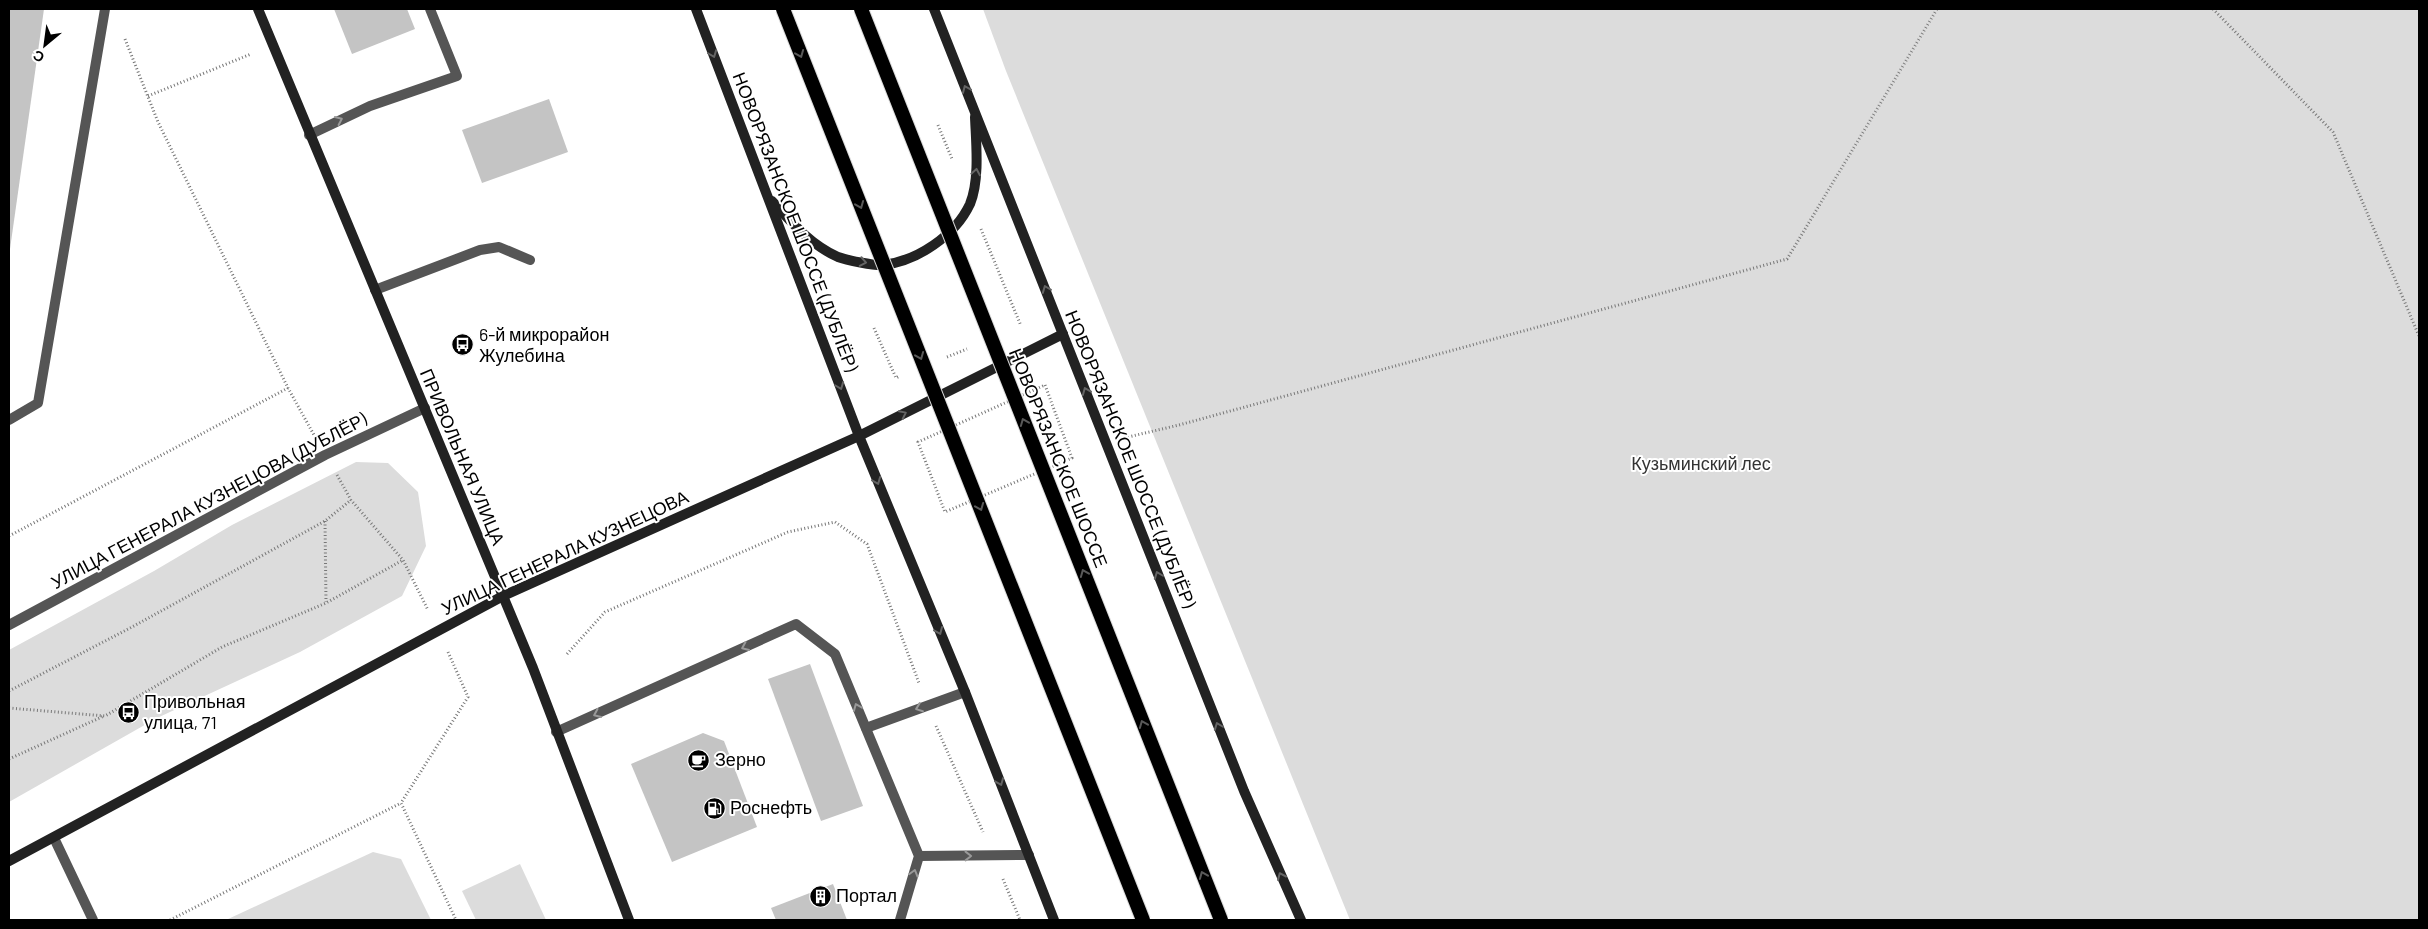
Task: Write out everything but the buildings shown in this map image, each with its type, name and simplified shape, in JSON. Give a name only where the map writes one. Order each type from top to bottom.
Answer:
[{"type":"highway","points":[[783,9],[1143,920]]},
{"type":"highway","name":"НОВОРЯЗАНСКОЕ ШОССЕ","points":[[861,9],[1221,920]]},
{"type":"main road","name":"ПРИВОЛЬНАЯ УЛИЦА","points":[[258,9],[308,134],[533,668],[629,920]]},
{"type":"main road","name":"НОВОРЯЗАНСКОЕ ШОССЕ (ДУБЛЁР)","points":[[696,9],[859,436],[965,692],[1054,920]]},
{"type":"main road","name":"НОВОРЯЗАНСКОЕ ШОССЕ (ДУБЛЁР)","points":[[934,9],[1244,791],[1300,920]]},
{"type":"main road","points":[[768,196],[802,235],[839,257],[882,265],[921,253],[951,231],[970,203],[978,160],[974,106]]},
{"type":"main road","name":"УЛИЦА ГЕНЕРАЛА КУЗНЕЦОВА","points":[[9,861],[503,596],[859,436],[1063,334]]},
{"type":"street","points":[[9,420],[38,403],[105,9]]},
{"type":"street","points":[[308,134],[370,106],[457,76],[430,9]]},
{"type":"street","points":[[375,290],[480,250],[499,247],[530,260]]},
{"type":"street","name":"УЛИЦА ГЕНЕРАЛА КУЗНЕЦОВА (ДУБЛЁР)","points":[[9,624],[325,455],[425,408]]},
{"type":"street","points":[[556,732],[796,624],[835,654],[919,856],[900,920]]},
{"type":"street","points":[[866,728],[965,692]]},
{"type":"street","points":[[54,838],[93,920]]},
{"type":"street","points":[[919,856],[1029,854]]},
{"type":"path","points":[[1122,438],[1179,425],[1788,259],[1937,9]]},
{"type":"path","points":[[2213,9],[2333,132],[2419,336]]},
{"type":"path","points":[[123,35],[163,130],[288,388],[351,500],[403,560],[439,631],[468,696],[401,803],[170,920]]},
{"type":"path","points":[[148,96],[272,44]]},
{"type":"path","points":[[1046,385],[1072,458],[945,512],[918,442],[1046,385]]},
{"type":"path","points":[[9,536],[288,388]]},
{"type":"path","points":[[9,691],[132,627],[325,520],[351,500]]},
{"type":"path","points":[[325,520],[326,603]]},
{"type":"path","points":[[567,654],[605,612],[788,532],[835,522],[867,544],[927,705],[994,856],[1020,920]]},
{"type":"path","points":[[9,759],[106,716],[222,647],[326,603],[403,560]]},
{"type":"path","points":[[9,708],[106,716]]},
{"type":"path","points":[[401,803],[456,920]]},
{"type":"green space","name":"Кузьминский лес","points":[[983,9],[2419,9],[2419,920],[1350,920],[1006,71]]},
{"type":"green space","points":[[356,462],[388,463],[418,492],[426,546],[402,596],[300,652],[157,718],[9,802],[9,650],[154,571],[232,525]]},
{"type":"green space","points":[[373,852],[401,859],[431,920],[226,920]]},
{"type":"green space","points":[[520,864],[546,920],[476,920],[462,891]]},
{"type":"place","name":"6-й микрорайон Жулебина","points":[[463,345]]},
{"type":"place","name":"Привольная улица, 71","points":[[128,712]]},
{"type":"place","name":"Зерно","points":[[699,760]]},
{"type":"place","name":"Роснефть","points":[[714,808]]},
{"type":"place","name":"Портал","points":[[820,896]]}]
